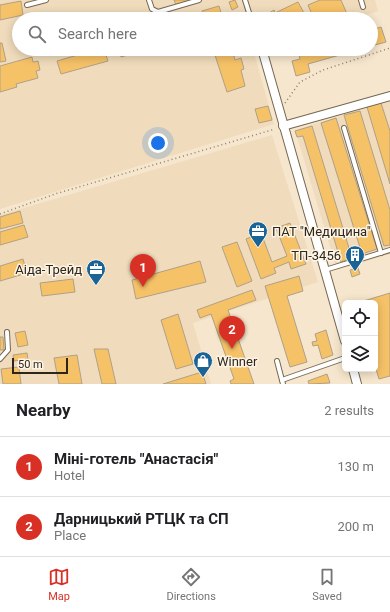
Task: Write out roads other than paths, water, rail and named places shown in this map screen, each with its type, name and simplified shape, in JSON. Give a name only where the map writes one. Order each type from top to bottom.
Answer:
[{"type":"street","points":[[264,56],[344,336]]},
{"type":"street","points":[[283,126],[390,96]]},
{"type":"street","points":[[354,372],[356,384]]},
{"type":"lane","points":[[27,5],[46,0]]},
{"type":"lane","points":[[149,0],[152,9],[158,12],[199,0]]},
{"type":"lane","points":[[245,0],[249,12]]},
{"type":"lane","points":[[361,0],[363,7]]},
{"type":"lane","points":[[344,128],[381,253]]},
{"type":"lane","points":[[324,270],[390,250]]},
{"type":"lane","points":[[0,359],[8,350],[7,332]]},
{"type":"lane","points":[[277,361],[282,382],[342,359]]},
{"type":"place","name":"ПАТ \"Медицина\"","points":[[258,248]]},
{"type":"place","name":"ТП-3456","points":[[355,272]]},
{"type":"place","name":"Аіда-Трейд","points":[[96,286]]},
{"type":"place","name":"Міні-готель \"Анастасія\"","points":[[143,287]]},
{"type":"place","name":"Дарницький РТЦК та СП","points":[[232,349]]},
{"type":"place","name":"Winner","points":[[203,378]]}]
